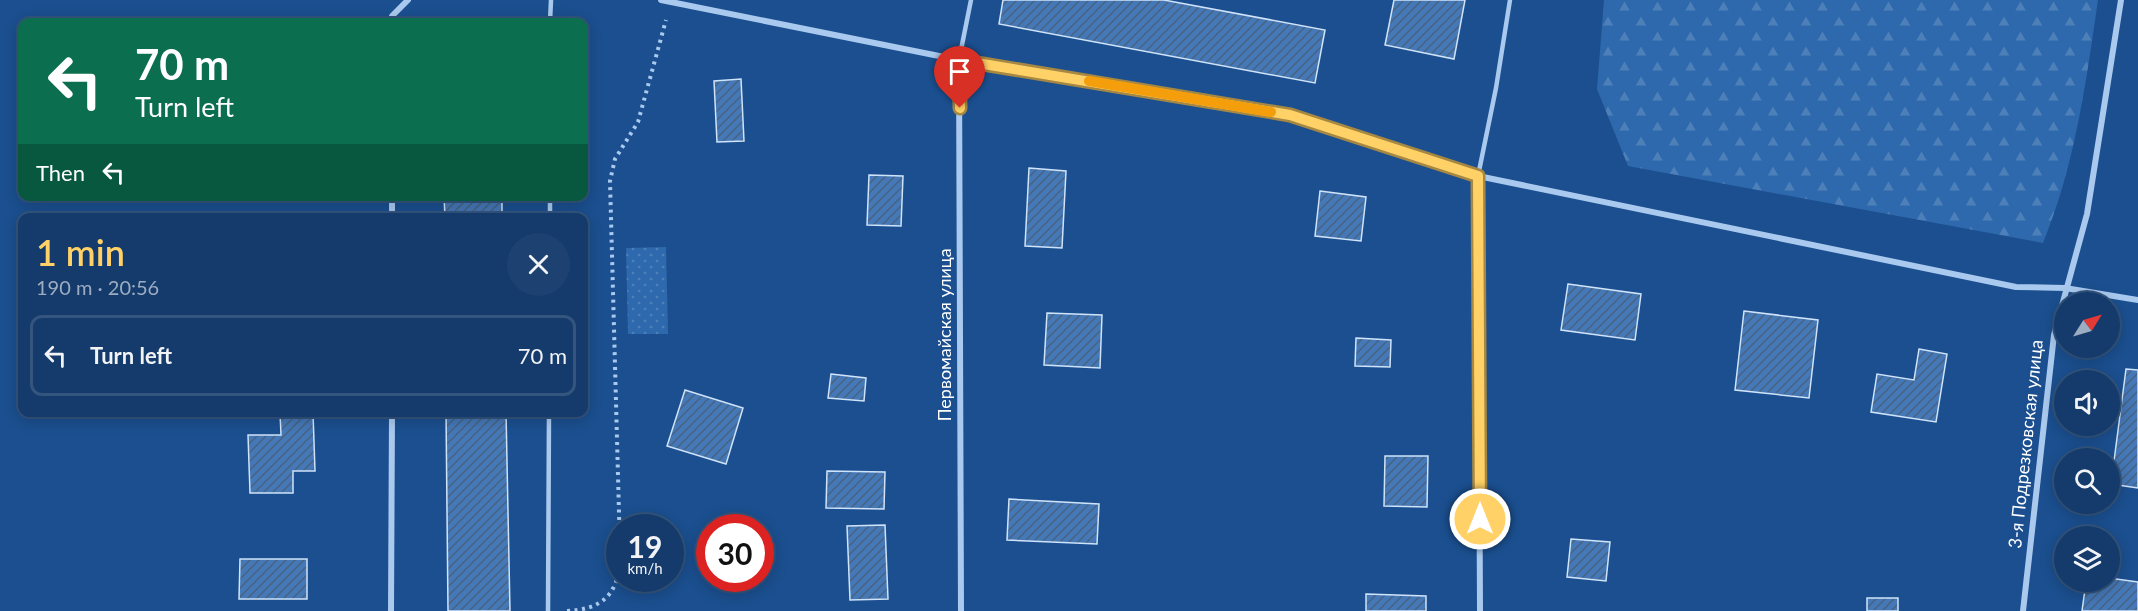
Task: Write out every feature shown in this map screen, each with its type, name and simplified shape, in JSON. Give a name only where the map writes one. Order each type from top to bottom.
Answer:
[{"type":"street","points":[[393,18],[408,0]]},
{"type":"street","points":[[661,0],[959,60],[1290,115],[1478,176],[2016,286],[2065,288],[2138,300]]},
{"type":"street","name":"3-я Подрезковская улица","points":[[2022,611],[2054,335],[2087,214],[2121,0]]},
{"type":"street","name":"Первомайская улица","points":[[959,60],[961,611]]},
{"type":"street","points":[[1478,176],[1480,611]]},
{"type":"street","points":[[391,611],[392,417]]},
{"type":"lane","points":[[550,0],[550,18]]},
{"type":"lane","points":[[959,60],[971,0]]},
{"type":"lane","points":[[1478,176],[1496,88],[1510,0]]},
{"type":"lane","points":[[548,611],[549,417]]},
{"type":"path","points":[[619,514],[610,181],[615,159],[638,122],[671,1]]},
{"type":"path","points":[[564,611],[587,609],[610,592]]},
{"type":"green space","points":[[1604,0],[2098,0],[2084,93],[2071,154],[2043,243],[1628,166],[1597,89]]},
{"type":"green space","points":[[666,247],[668,334],[628,334],[626,248]]},
{"type":"building","points":[[1003,0],[1164,0],[1325,30],[1315,83],[999,24]]},
{"type":"building","points":[[1394,0],[1465,0],[1454,59],[1385,45]]},
{"type":"building","points":[[741,79],[744,141],[717,142],[714,81]]},
{"type":"building","points":[[1029,168],[1066,171],[1062,248],[1025,246]]},
{"type":"building","points":[[869,175],[903,176],[901,226],[867,225]]},
{"type":"building","points":[[1320,191],[1366,197],[1361,241],[1315,236]]},
{"type":"building","points":[[444,201],[502,201],[502,213],[445,213]]},
{"type":"building","points":[[1568,284],[1641,294],[1635,340],[1561,330]]},
{"type":"building","points":[[1744,311],[1818,320],[1809,398],[1735,390]]},
{"type":"building","points":[[1047,313],[1102,315],[1100,368],[1044,365]]},
{"type":"building","points":[[1356,338],[1391,340],[1390,367],[1355,366]]},
{"type":"building","points":[[1919,349],[1947,354],[1936,422],[1871,412],[1877,374],[1914,380]]},
{"type":"building","points":[[2126,369],[2138,370],[2138,488],[2120,485],[2120,448],[2116,448],[2117,436],[2120,436],[2120,415]]},
{"type":"building","points":[[831,374],[866,378],[864,401],[828,398]]},
{"type":"building","points":[[685,390],[743,408],[726,464],[667,446]]},
{"type":"building","points":[[280,417],[313,417],[315,471],[293,471],[293,493],[250,493],[248,435],[281,435]]},
{"type":"building","points":[[446,417],[506,417],[510,611],[448,611]]},
{"type":"building","points":[[1385,456],[1428,456],[1427,507],[1384,506]]},
{"type":"building","points":[[827,471],[885,472],[884,509],[826,508]]},
{"type":"building","points":[[1009,499],[1099,504],[1097,544],[1007,540]]},
{"type":"building","points":[[885,525],[888,599],[850,600],[847,526]]},
{"type":"building","points":[[1571,539],[1610,542],[1606,581],[1567,577]]},
{"type":"building","points":[[240,559],[307,559],[307,599],[239,599]]},
{"type":"building","points":[[2120,580],[2138,582],[2138,611],[2082,611],[2085,592],[2120,592]]},
{"type":"building","points":[[1366,594],[1426,596],[1426,611],[1366,611]]},
{"type":"building","points":[[1867,598],[1898,598],[1898,611],[1867,611]]},
{"type":"slow traffic","points":[[1089,81],[1271,112]]},
{"type":"route","points":[[960,108],[959,60],[1290,115],[1478,176],[1480,519]]}]
